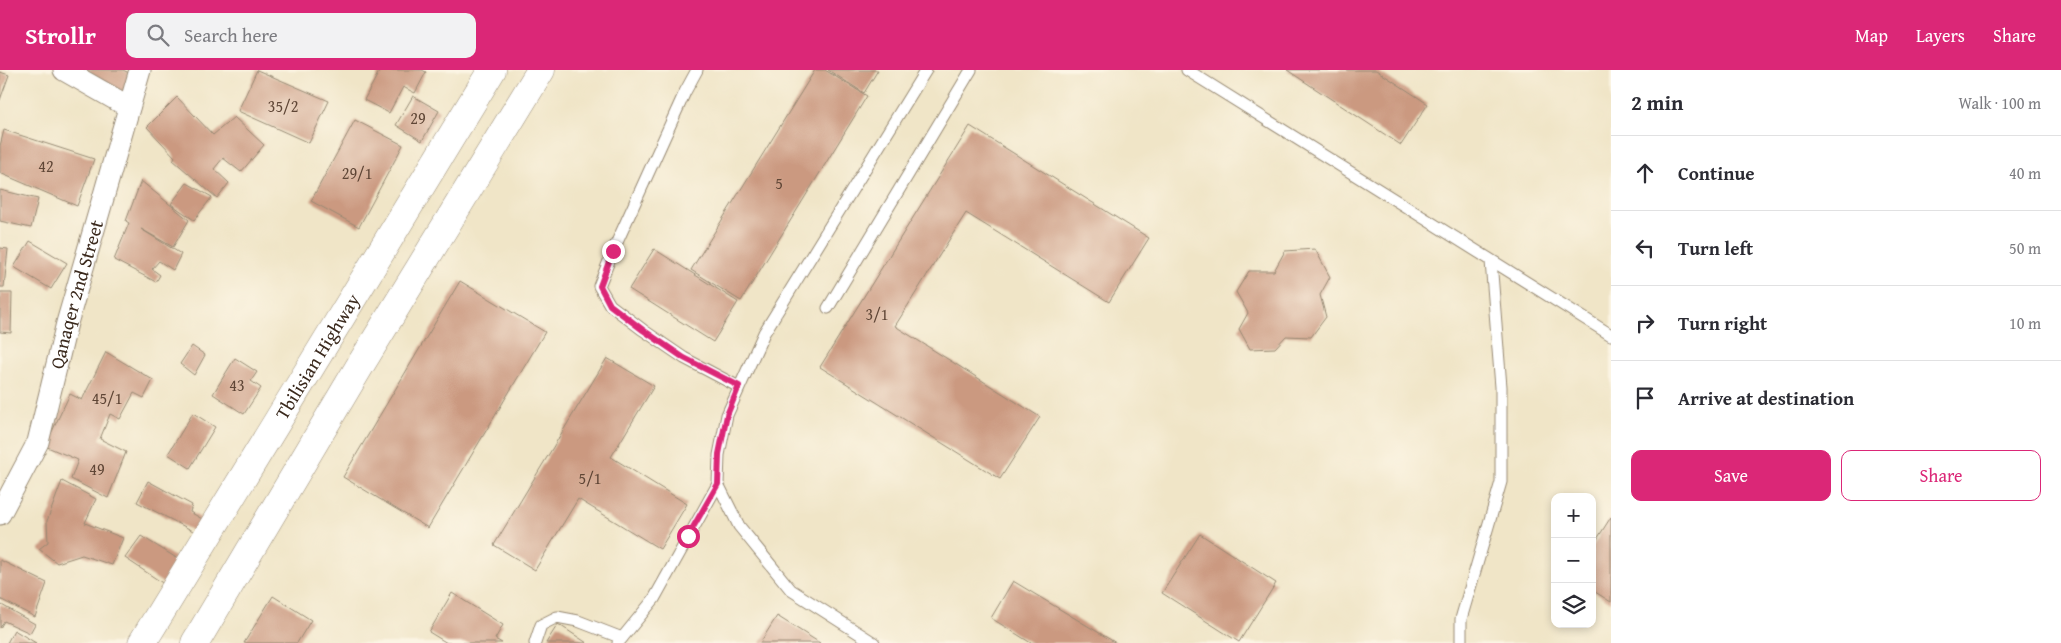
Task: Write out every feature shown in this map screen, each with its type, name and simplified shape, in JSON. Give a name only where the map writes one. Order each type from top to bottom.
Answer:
[{"type":"main road","name":"Tbilisian Highway","points":[[142,643],[492,70]]},
{"type":"main road","points":[[196,643],[362,364],[541,70]]},
{"type":"main road","points":[[408,206],[446,228]]},
{"type":"street","points":[[64,70],[129,107]]},
{"type":"street","name":"Qanaqer 2nd Street","points":[[0,514],[38,442],[67,323],[112,173],[140,70]]},
{"type":"lane","points":[[697,70],[653,163],[600,286],[610,305],[643,330],[684,358],[739,386]]},
{"type":"lane","points":[[535,643],[542,625],[557,616],[578,621],[620,641],[654,600],[718,484],[719,454],[727,415],[764,333],[926,70]]},
{"type":"lane","points":[[828,308],[971,70]]},
{"type":"lane","points":[[1187,70],[1611,334]]},
{"type":"lane","points":[[1461,643],[1460,619],[1501,482],[1500,387],[1491,261]]},
{"type":"lane","points":[[718,484],[740,526],[791,590],[874,643]]},
{"type":"building","points":[[79,70],[123,70],[131,74],[124,100]]},
{"type":"building","points":[[257,70],[329,101],[309,143],[238,111]]},
{"type":"building","points":[[380,70],[422,70],[426,72],[415,93],[403,87],[389,113],[364,100]]},
{"type":"building","points":[[815,70],[825,70],[867,96],[741,301],[691,270]]},
{"type":"building","points":[[828,70],[878,70],[864,93]]},
{"type":"building","points":[[1287,70],[1376,70],[1428,104],[1401,145]]},
{"type":"building","points":[[0,72],[9,75],[0,100]]},
{"type":"building","points":[[413,96],[439,111],[422,141],[396,125]]},
{"type":"building","points":[[177,97],[213,135],[234,117],[264,145],[241,172],[223,158],[214,169],[229,183],[217,198],[173,160],[175,157],[147,127]]},
{"type":"building","points":[[355,120],[403,145],[359,227],[311,201]]},
{"type":"building","points":[[970,126],[1149,238],[1109,302],[966,213],[895,326],[1040,417],[1000,479],[820,367]]},
{"type":"building","points":[[4,130],[94,159],[77,206],[0,173],[0,146]]},
{"type":"building","points":[[141,181],[189,220],[173,247],[141,229],[181,254],[173,270],[159,261],[152,269],[160,275],[156,282],[114,260],[129,223],[126,221]]},
{"type":"building","points":[[187,183],[212,197],[194,220],[171,204]]},
{"type":"building","points":[[0,190],[38,199],[31,228],[0,221]]},
{"type":"building","points":[[30,241],[67,263],[51,289],[14,267]]},
{"type":"building","points":[[0,248],[8,249],[4,287],[0,287]]},
{"type":"building","points":[[654,249],[738,302],[713,342],[629,289]]},
{"type":"building","points":[[1315,249],[1330,277],[1320,295],[1326,317],[1311,337],[1286,336],[1275,348],[1250,349],[1239,329],[1248,313],[1236,292],[1249,271],[1274,271],[1285,251]]},
{"type":"building","points":[[460,281],[545,332],[428,528],[343,477]]},
{"type":"building","points":[[0,293],[12,293],[11,333],[0,332]]},
{"type":"building","points":[[192,346],[205,355],[194,375],[180,364]]},
{"type":"building","points":[[106,352],[153,380],[144,398],[134,393],[120,419],[110,414],[100,439],[126,452],[108,498],[71,479],[78,460],[45,446],[70,394],[82,400]]},
{"type":"building","points":[[235,358],[257,372],[251,381],[261,388],[244,414],[213,394]]},
{"type":"building","points":[[607,358],[654,386],[611,457],[687,504],[660,549],[578,499],[535,570],[494,545]]},
{"type":"building","points":[[193,413],[215,427],[190,468],[168,454]]},
{"type":"building","points":[[62,481],[96,499],[85,523],[123,538],[112,565],[82,555],[57,563],[39,549],[48,542],[47,521]]},
{"type":"building","points":[[148,481],[192,505],[190,512],[204,520],[197,533],[137,502]]},
{"type":"building","points":[[1611,517],[1611,602],[1596,593],[1596,541]]},
{"type":"building","points":[[1200,534],[1276,583],[1239,642],[1162,593]]},
{"type":"building","points":[[141,536],[183,562],[167,586],[125,558]]},
{"type":"building","points":[[0,560],[47,583],[35,617],[0,599]]},
{"type":"building","points":[[1013,581],[1116,643],[1031,643],[991,618]]},
{"type":"building","points":[[452,593],[503,625],[495,639],[502,643],[447,643],[429,632]]},
{"type":"building","points":[[273,596],[311,620],[297,643],[244,643]]},
{"type":"building","points":[[0,604],[35,624],[30,633],[4,621],[0,628]]},
{"type":"building","points":[[777,616],[820,643],[760,643]]},
{"type":"building","points":[[558,624],[587,643],[546,643]]},
{"type":"building","points":[[14,630],[36,643],[7,643]]},
{"type":"route","points":[[613,251],[600,286],[610,305],[684,358],[739,386],[727,415],[719,454],[718,484],[688,536]]}]
